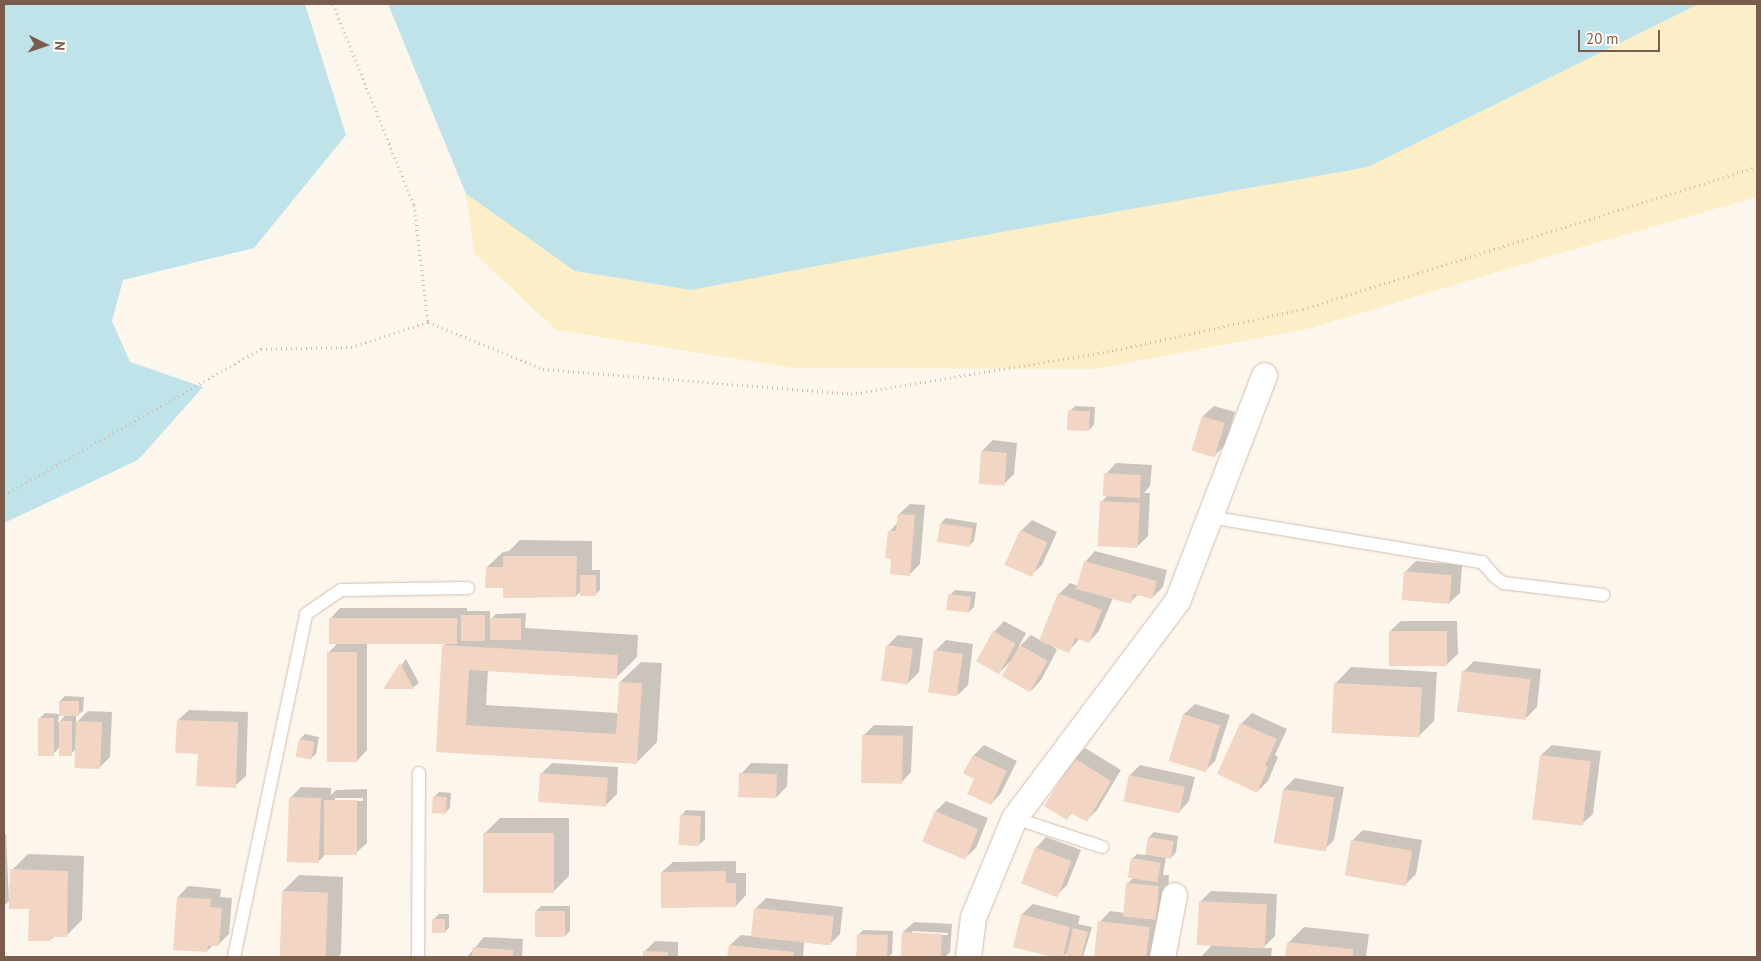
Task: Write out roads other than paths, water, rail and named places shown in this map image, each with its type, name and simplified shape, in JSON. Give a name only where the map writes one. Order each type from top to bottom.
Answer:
[{"type":"street","points":[[968,957],[972,917],[1014,818],[1177,601],[1264,375]]},
{"type":"street","points":[[1162,957],[1174,895]]},
{"type":"lane","points":[[1209,518],[1482,562],[1495,577],[1504,583],[1603,594]]},
{"type":"lane","points":[[234,957],[306,614],[341,590],[468,588]]},
{"type":"lane","points":[[418,957],[419,773]]},
{"type":"lane","points":[[1014,818],[1102,847]]},
{"type":"water","points":[[4,4],[1699,4],[1368,167],[918,247],[691,290],[575,271],[466,194],[346,135],[254,248],[123,280],[112,321],[130,362],[203,387],[138,460],[4,523]]}]
